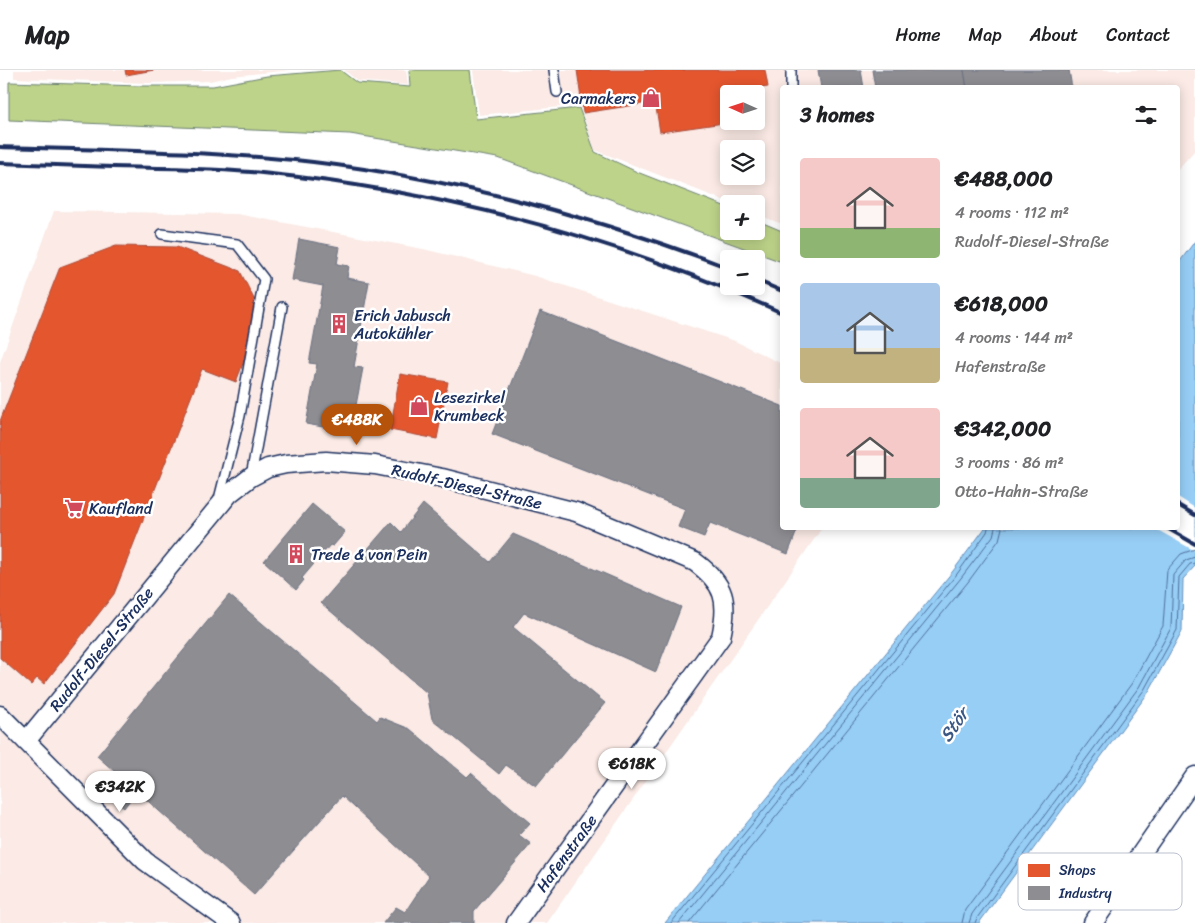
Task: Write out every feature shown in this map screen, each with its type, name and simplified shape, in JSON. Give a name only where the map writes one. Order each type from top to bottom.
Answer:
[{"type":"street","name":"Rudolf-Diesel-Straße","points":[[26,741],[229,494],[251,477],[268,468],[305,461],[349,462],[442,478],[576,512],[695,562],[709,572],[726,599],[726,617],[721,637]]},
{"type":"street","name":"Hafenstraße","points":[[516,923],[721,637]]},
{"type":"street","points":[[0,715],[145,861],[231,923]]},
{"type":"street","points":[[1142,853],[1195,776]]},
{"type":"street","points":[[1094,923],[1103,910]]},
{"type":"lane","points":[[554,70],[557,92]]},
{"type":"lane","points":[[791,70],[791,85]]},
{"type":"lane","points":[[162,234],[237,244],[264,280],[240,416],[218,506]]},
{"type":"lane","points":[[251,477],[282,307]]},
{"type":"shaded area","points":[[14,70],[291,70],[232,76],[210,81],[149,83],[14,78]]},
{"type":"shaded area","points":[[344,70],[406,70],[408,85],[358,81]]},
{"type":"shaded area","points":[[473,70],[1195,70],[1195,150],[1180,167],[1180,85],[780,85],[780,223],[765,217],[765,195],[720,195],[720,199],[595,150],[580,105],[479,115]]},
{"type":"shaded area","points":[[54,211],[237,214],[423,249],[535,276],[735,341],[780,363],[780,530],[821,530],[547,923],[0,923],[0,362]]},
{"type":"green space","points":[[340,70],[357,83],[410,87],[409,70],[470,70],[476,119],[579,108],[595,152],[637,172],[720,204],[720,239],[498,158],[350,134],[9,120],[9,82],[213,86],[267,76]]},
{"type":"green space","points":[[765,224],[780,230],[780,261],[765,256],[765,250],[749,250],[722,240],[765,240]]},
{"type":"water","name":"Stör","points":[[1195,241],[1195,566],[1183,579],[1182,631],[1148,693],[1030,853],[1018,853],[1018,870],[979,923],[665,923],[953,571],[984,530],[1180,530],[1180,261]]},
{"type":"pier","points":[[1180,498],[1195,508],[1195,551],[1158,530],[1180,530]]},
{"type":"building: Shops","points":[[125,70],[154,70],[126,75]]},
{"type":"building: Shops","name":"Carmakers","points":[[577,70],[765,70],[768,87],[765,87],[765,85],[720,85],[720,124],[660,132],[655,102],[583,113]]},
{"type":"building: Shops","name":"Kaufland","points":[[116,246],[177,247],[240,271],[256,303],[245,358],[236,382],[202,369],[114,594],[44,684],[37,678],[31,685],[0,658],[0,421],[60,267]]},
{"type":"building: Shops","name":"Lesezirkel Krumbeck","points":[[400,374],[448,382],[437,439],[390,430]]},
{"type":"building: Industry","points":[[818,70],[861,70],[864,85],[820,85]]},
{"type":"building: Industry","points":[[872,70],[964,70],[966,85],[874,85]]},
{"type":"building: Industry","points":[[964,70],[1069,70],[1072,85],[966,85]]},
{"type":"building: Industry","name":"Erich Jabusch Autokühler","points":[[299,239],[340,247],[337,264],[349,266],[347,278],[369,282],[354,367],[363,368],[351,432],[306,424],[317,364],[309,363],[323,286],[292,280]]},
{"type":"building: Industry","points":[[540,311],[780,405],[780,530],[797,530],[788,554],[710,523],[704,537],[678,527],[685,509],[492,434]]},
{"type":"building: Industry","name":"Trede & von Pein","points":[[312,504],[345,532],[333,546],[330,545],[302,578],[304,580],[296,590],[264,561]]},
{"type":"building: Industry","points":[[423,504],[490,562],[513,534],[681,607],[656,672],[524,613],[513,627],[605,703],[536,786],[506,765],[499,774],[432,719],[427,693],[321,603],[391,522],[401,532]]},
{"type":"building: Industry","points":[[229,595],[377,721],[380,717],[410,729],[467,777],[471,773],[530,823],[519,835],[531,844],[474,911],[474,923],[383,923],[396,907],[405,912],[429,876],[342,796],[254,895],[97,756]]},
{"type":"building: Industry","points":[[107,780],[130,800],[124,808],[100,788]]},
{"type":"railway","points":[[0,147],[235,155],[366,169],[524,202],[628,232],[720,265]]},
{"type":"railway","points":[[0,163],[244,171],[330,181],[396,192],[463,205],[593,240],[720,286],[780,312]]},
{"type":"railway","points":[[765,284],[780,290]]},
{"type":"railway","points":[[1180,506],[1195,515]]},
{"type":"railway","points":[[1170,530],[1195,544]]},
{"type":"place","name":"Carmakers","points":[[651,98]]},
{"type":"place","name":"Erich Jabusch Autokühler","points":[[339,324]]},
{"type":"place","name":"Lesezirkel Krumbeck","points":[[419,406]]},
{"type":"place","name":"Kaufland","points":[[74,508]]},
{"type":"place","name":"Trede & von Pein","points":[[296,554]]}]
